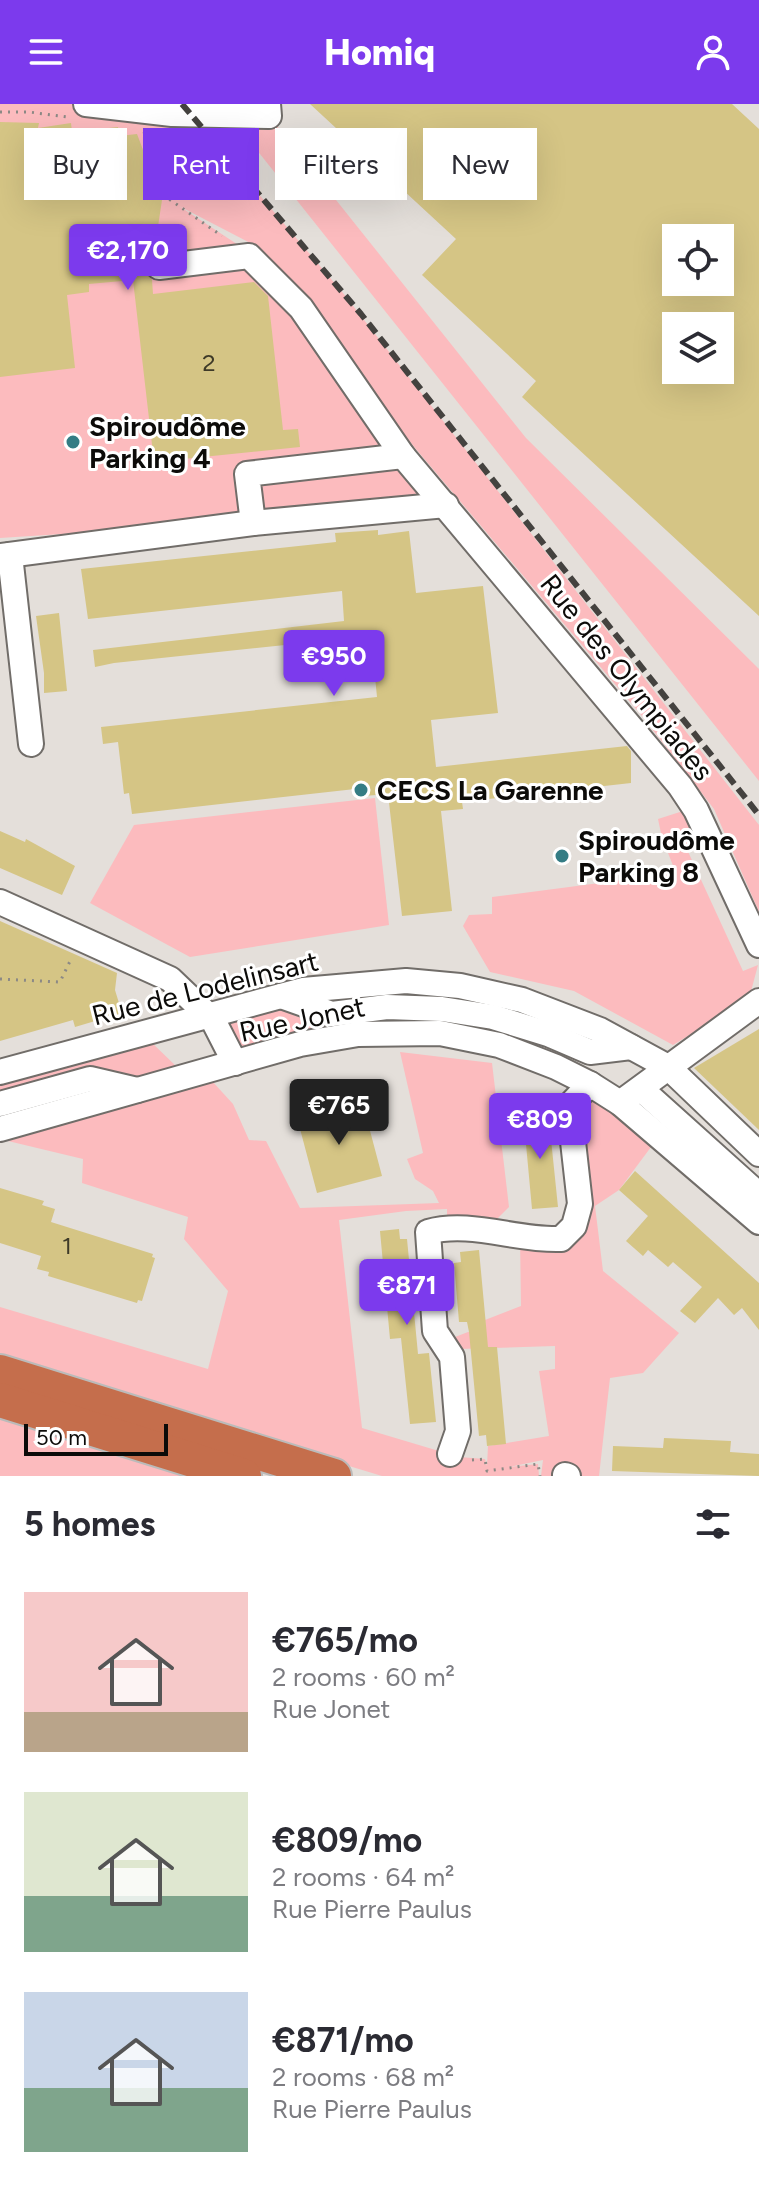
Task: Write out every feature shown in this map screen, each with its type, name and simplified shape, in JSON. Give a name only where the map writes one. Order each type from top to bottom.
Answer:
[{"type":"highway","points":[[0,1372],[334,1476]]},
{"type":"highway","points":[[0,1400],[244,1476]]},
{"type":"street","points":[[79,111],[172,114],[268,110]]},
{"type":"street","points":[[159,267],[249,256]]},
{"type":"street","name":"Rue des Olympiades","points":[[249,256],[301,308],[403,456],[680,786],[696,810],[759,945]]},
{"type":"street","points":[[253,523],[247,474],[403,456]]},
{"type":"street","points":[[31,744],[7,590],[5,556],[253,523],[446,505]]},
{"type":"street","points":[[0,902],[170,979],[213,1020],[235,1063]]},
{"type":"street","name":"Rue de Lodelinsart","points":[[0,1072],[303,990],[406,981],[460,986],[522,1000],[600,1030],[668,1067],[759,1154]]},
{"type":"street","points":[[620,1103],[759,1001]]},
{"type":"street","name":"Rue Jonet","points":[[0,1129],[300,1044],[358,1034],[440,1033],[499,1045],[590,1084],[620,1103],[759,1222]]},
{"type":"street","points":[[0,1104],[90,1079],[139,1091]]},
{"type":"street","points":[[450,1454],[458,1431],[452,1357],[435,1331],[428,1232],[447,1226],[543,1240],[561,1239],[574,1226],[580,1204],[569,1106],[590,1084]]},
{"type":"street","points":[[641,1089],[759,1195]]},
{"type":"path","points":[[0,112],[79,111]]},
{"type":"path","points":[[142,128],[169,199],[249,256]]},
{"type":"path","points":[[0,979],[60,982],[81,938]]},
{"type":"path","points":[[450,1454],[470,1461],[485,1459],[487,1471],[538,1464],[540,1476]]},
{"type":"shaded area","points":[[0,104],[182,104],[202,128],[143,128],[143,200],[259,200],[259,194],[343,293],[759,825],[759,912],[714,809],[642,716],[415,448],[258,247],[179,206],[252,254],[446,505],[297,519],[0,538]]},
{"type":"shaded area","points":[[229,115],[269,116],[279,128],[275,128],[275,173],[259,153],[259,128],[239,128]]},
{"type":"shaded area","points":[[297,200],[336,200],[526,438],[759,669],[759,781]]},
{"type":"shaded area","points":[[375,798],[389,925],[190,957],[90,903],[134,825]]},
{"type":"shaded area","points":[[683,811],[698,838],[685,845],[743,971],[758,965],[749,999],[673,1045],[574,991],[490,972],[463,926],[469,915],[492,914],[492,897],[676,873],[658,819]]},
{"type":"shaded area","points":[[270,1005],[325,1028],[240,1052],[224,1017]]},
{"type":"shaded area","points":[[150,1041],[178,1068],[140,1079],[87,1066],[0,1092],[0,1084]]},
{"type":"shaded area","points":[[400,1052],[492,1063],[509,1207],[491,1225],[447,1217],[447,1209],[339,1220],[362,1428],[459,1457],[485,1459],[487,1466],[488,1446],[549,1436],[539,1371],[555,1369],[555,1346],[459,1349],[455,1337],[486,1330],[485,1320],[521,1306],[520,1236],[560,1239],[578,1212],[570,1117],[591,1095],[651,1147],[619,1190],[595,1206],[603,1271],[679,1333],[643,1373],[610,1378],[599,1476],[541,1476],[543,1460],[509,1467],[538,1464],[539,1476],[382,1476],[0,1356],[0,1307],[208,1369],[228,1291],[184,1239],[188,1217],[82,1183],[83,1159],[8,1141],[212,1081],[233,1104],[249,1140],[266,1141],[300,1208],[439,1203],[433,1191],[415,1179],[407,1159],[423,1153]]},
{"type":"shaded area","points":[[0,1413],[221,1476],[0,1476]]},
{"type":"building","points":[[310,104],[732,104],[759,129],[759,616],[522,397],[536,381],[422,275],[456,239],[407,194],[407,128],[336,128]]},
{"type":"building","points":[[0,122],[39,123],[38,128],[24,128],[24,200],[127,200],[127,135],[137,134],[143,150],[143,200],[162,200],[154,253],[146,260],[144,268],[152,280],[153,294],[254,282],[268,296],[283,430],[298,429],[300,447],[154,462],[133,280],[89,284],[89,292],[67,295],[75,368],[0,377]]},
{"type":"building","points":[[71,123],[72,128],[38,128]]},
{"type":"building","points":[[378,530],[378,535],[409,531],[416,593],[483,586],[498,713],[431,720],[436,767],[627,746],[631,751],[631,783],[462,802],[463,809],[441,811],[452,911],[402,916],[388,794],[364,796],[364,788],[132,814],[129,793],[124,794],[118,742],[103,744],[101,727],[377,697],[371,636],[95,667],[93,650],[344,621],[342,591],[88,619],[81,569],[336,542],[335,533]]},
{"type":"building","points":[[59,613],[67,691],[44,693],[36,616]]},
{"type":"building","points":[[0,831],[25,842],[26,839],[75,866],[62,895],[0,868]]},
{"type":"building","points":[[0,921],[117,973],[115,990],[122,1013],[75,1027],[73,1020],[0,1041]]},
{"type":"building","points":[[759,1029],[759,1130],[694,1068]]},
{"type":"building","points":[[337,1097],[341,1114],[364,1108],[382,1176],[317,1193],[300,1120],[319,1115],[316,1102]]},
{"type":"building","points":[[542,1110],[543,1120],[549,1120],[558,1207],[532,1209],[523,1112]]},
{"type":"building","points":[[635,1171],[759,1283],[759,1330],[742,1308],[734,1315],[718,1298],[695,1323],[680,1311],[702,1287],[673,1262],[668,1267],[648,1250],[643,1256],[626,1241],[648,1216],[619,1190]]},
{"type":"building","points":[[0,1188],[44,1201],[42,1205],[55,1209],[51,1222],[153,1254],[155,1258],[142,1301],[138,1300],[137,1303],[48,1276],[49,1272],[37,1269],[41,1256],[0,1243]]},
{"type":"building","points":[[399,1229],[400,1239],[407,1239],[418,1354],[429,1353],[436,1422],[410,1424],[401,1338],[390,1339],[380,1231]]},
{"type":"building","points":[[479,1250],[488,1347],[497,1347],[506,1444],[487,1446],[486,1435],[479,1436],[469,1332],[467,1322],[459,1322],[454,1263],[461,1262],[460,1252]]},
{"type":"building","points":[[664,1438],[731,1441],[730,1452],[759,1454],[759,1476],[612,1471],[613,1446],[663,1448]]},
{"type":"railway","points":[[182,104],[361,314],[759,815]]},
{"type":"place","name":"Spiroudôme Parking 4","points":[[73,442]]},
{"type":"place","name":"CECS La Garenne","points":[[361,790]]},
{"type":"place","name":"Spiroudôme Parking 8","points":[[562,856]]}]
